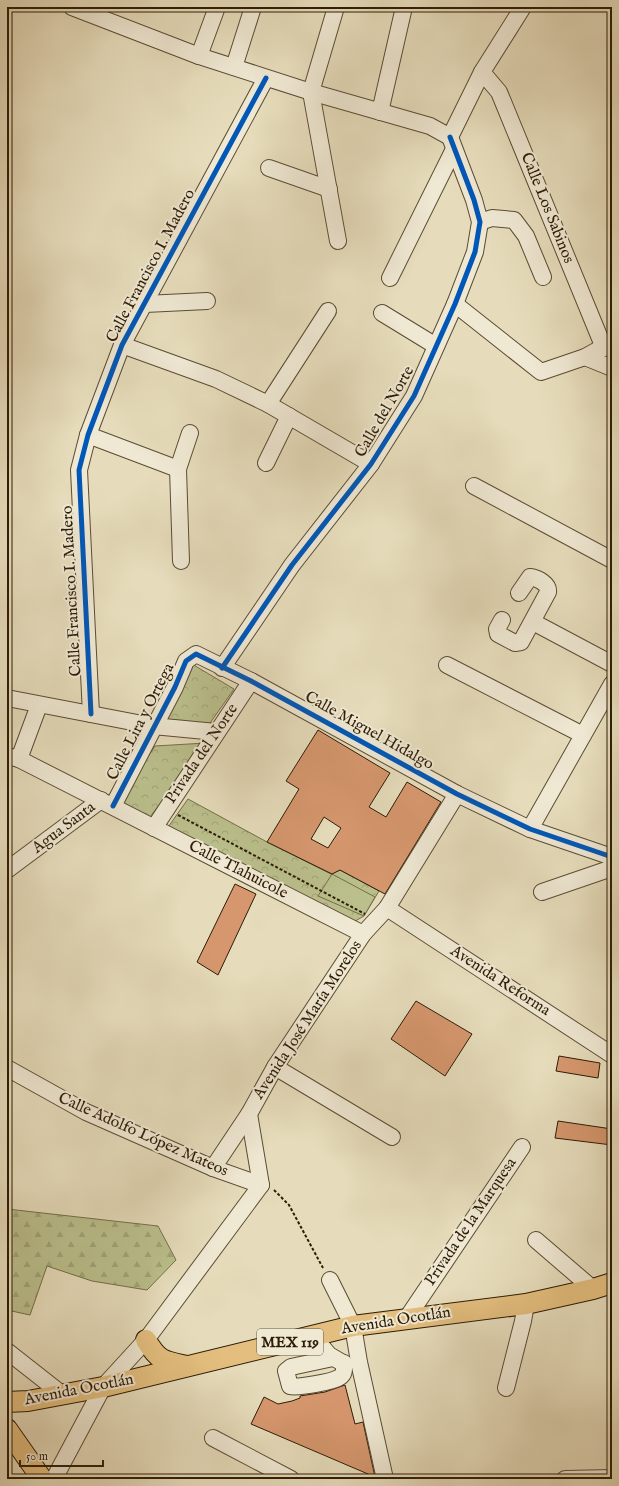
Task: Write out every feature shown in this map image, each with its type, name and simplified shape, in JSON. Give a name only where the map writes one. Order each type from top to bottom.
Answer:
[{"type":"main road","name":"Avenida Ocotlán","points":[[584,1287],[612,1271]]},
{"type":"main road","name":"Avenida Ocotlán","points":[[7,1402],[28,1401],[103,1387],[353,1326],[526,1304],[584,1287],[612,1283]]},
{"type":"main road","points":[[146,1340],[154,1353],[162,1360],[187,1366]]},
{"type":"main road","points":[[7,1429],[42,1479]]},
{"type":"street","points":[[72,7],[198,56],[311,92],[430,126],[452,143]]},
{"type":"street","points":[[198,56],[217,7]]},
{"type":"street","points":[[234,67],[254,7]]},
{"type":"street","points":[[336,7],[311,92],[338,241]]},
{"type":"street","points":[[380,112],[404,7]]},
{"type":"street","points":[[390,278],[452,143],[482,72],[523,7]]},
{"type":"street","name":"Calle Los Sabinos","points":[[482,72],[500,92],[608,345]]},
{"type":"street","name":"Calle Francisco I. Madero","points":[[91,714],[79,470],[88,435],[122,346],[266,78]]},
{"type":"street","name":"Calle del Norte","points":[[222,668],[292,565],[371,464],[414,396],[436,346],[475,252],[480,222],[474,200],[452,143]]},
{"type":"street","points":[[270,168],[328,189]]},
{"type":"street","points":[[480,222],[492,218],[514,220],[526,236],[543,277]]},
{"type":"street","points":[[145,304],[207,301]]},
{"type":"street","points":[[454,304],[541,372],[585,357],[608,345]]},
{"type":"street","points":[[268,404],[328,311]]},
{"type":"street","points":[[382,313],[436,346]]},
{"type":"street","points":[[122,346],[216,379],[268,404],[371,464]]},
{"type":"street","points":[[585,357],[612,368]]},
{"type":"street","points":[[266,463],[289,416]]},
{"type":"street","points":[[181,561],[178,469],[190,433]]},
{"type":"street","points":[[88,435],[178,469]]},
{"type":"street","points":[[474,486],[612,560]]},
{"type":"street","points":[[502,620],[496,632],[518,644],[522,642],[549,588],[547,585],[530,577],[519,593]]},
{"type":"street","points":[[533,622],[612,664]]},
{"type":"street","name":"Calle Miguel Hidalgo","points":[[196,654],[209,659],[222,668],[251,681],[457,794],[530,829],[612,857]]},
{"type":"street","name":"Calle Lira y Ortega","points":[[107,803],[175,687],[186,661],[196,654]]},
{"type":"street","points":[[446,665],[583,735]]},
{"type":"street","name":"Privada del Norte","points":[[154,828],[251,681]]},
{"type":"street","points":[[530,829],[612,686]]},
{"type":"street","points":[[7,698],[153,726],[216,732]]},
{"type":"street","points":[[13,757],[39,705]]},
{"type":"street","name":"Calle Tlahuicole","points":[[13,757],[107,803],[363,934]]},
{"type":"street","name":"Avenida José María Morelos","points":[[261,1186],[248,1114],[275,1067],[363,934],[387,908],[457,794]]},
{"type":"street","name":"Agua Santa","points":[[7,870],[107,803]]},
{"type":"street","points":[[542,892],[612,868]]},
{"type":"street","name":"Avenida Reforma","points":[[387,908],[612,1055]]},
{"type":"street","points":[[275,1067],[392,1137]]},
{"type":"street","name":"Calle Adolfo López Mateos","points":[[7,1068],[86,1112],[213,1168],[261,1186]]},
{"type":"street","points":[[213,1168],[248,1114]]},
{"type":"street","name":"Privada de la Marquesa","points":[[407,1318],[522,1147]]},
{"type":"street","points":[[54,1479],[103,1387],[146,1340],[261,1186]]},
{"type":"street","points":[[536,1240],[584,1287]]},
{"type":"street","points":[[330,1280],[353,1326],[345,1361],[385,1479]]},
{"type":"street","points":[[506,1388],[526,1304]]},
{"type":"street","points":[[313,1336],[345,1361]]},
{"type":"street","points":[[7,1351],[63,1395]]},
{"type":"street","points":[[213,1438],[291,1479]]},
{"type":"street","points":[[565,1479],[612,1478]]},
{"type":"path","points":[[166,809],[376,921]]},
{"type":"path","points":[[261,1186],[275,1191],[289,1205],[330,1280]]},
{"type":"green space","points":[[192,664],[234,689],[208,726],[160,721]]},
{"type":"green space","points":[[206,743],[147,821],[115,806],[155,746]]},
{"type":"green space","points":[[188,799],[267,842],[331,874],[340,870],[379,891],[364,916],[350,924],[166,830]]},
{"type":"green space","points":[[332,874],[375,897],[364,916],[318,896]]},
{"type":"green space","points":[[7,1209],[158,1226],[176,1260],[147,1290],[92,1281],[47,1266],[30,1315],[7,1310]]},
{"type":"building","points":[[318,730],[390,773],[369,807],[386,817],[407,782],[441,802],[385,894],[340,870],[332,874],[267,842],[299,789],[286,781]],"holes":[[[324,817],[341,828],[328,848],[311,839]]]},
{"type":"building","points":[[235,884],[256,894],[218,975],[197,962]]},
{"type":"building","points":[[416,1001],[472,1034],[445,1076],[391,1039]]},
{"type":"building","points":[[559,1056],[600,1063],[598,1078],[556,1071]]},
{"type":"building","points":[[558,1121],[612,1129],[612,1145],[555,1138]]},
{"type":"building","points":[[345,1385],[355,1424],[363,1422],[375,1477],[251,1424],[264,1397],[278,1404],[292,1401],[300,1398],[300,1396],[325,1392]]},
{"type":"cycle path","points":[[91,714],[79,470],[88,435],[122,345],[266,78]]},
{"type":"cycle path","points":[[222,668],[292,565],[371,464],[414,396],[455,304],[475,252],[480,222],[474,200],[450,137]]},
{"type":"cycle path","points":[[113,806],[175,687],[186,661],[196,654],[251,681],[457,794],[530,829],[612,857]]}]
